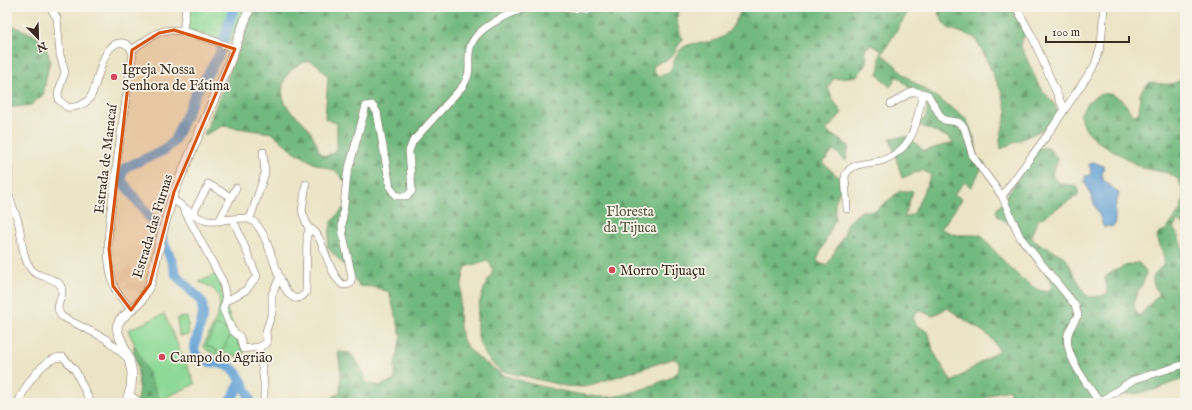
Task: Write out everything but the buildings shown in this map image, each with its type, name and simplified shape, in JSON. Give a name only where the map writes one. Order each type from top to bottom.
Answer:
[{"type":"main road","name":"Estrada das Furnas","points":[[128,399],[132,373],[129,359],[117,329],[120,320],[141,301],[150,284],[172,200],[231,47],[250,7]]},
{"type":"street","name":"Estrada de Maracaí","points":[[50,7],[57,18],[60,55],[65,72],[58,92],[59,100],[67,107],[79,106],[92,96],[105,56],[110,48],[122,43],[128,45],[132,50],[133,54],[120,132],[111,212],[109,249],[116,293],[132,310]]},
{"type":"street","points":[[183,32],[186,7]]},
{"type":"street","points":[[309,230],[316,232],[320,238],[328,264],[339,282],[343,285],[350,284],[352,277],[342,236],[342,226],[348,175],[366,106],[372,105],[377,112],[390,186],[396,196],[407,196],[412,191],[409,152],[413,141],[462,87],[469,77],[470,48],[473,42],[490,24],[527,7]]},
{"type":"street","points":[[565,7],[580,10],[605,7]]},
{"type":"street","points":[[1016,7],[1032,36],[1064,110]]},
{"type":"street","points":[[1002,196],[1095,65],[1099,55],[1104,7]]},
{"type":"street","points":[[132,50],[159,33],[168,30],[183,32],[231,47]]},
{"type":"street","points":[[892,104],[913,91],[923,93],[929,96],[944,120],[958,122],[964,127],[973,157],[1002,196],[1020,237],[1075,305],[1078,315],[1068,334],[1067,344],[1070,356],[1099,403],[1133,380],[1185,364]]},
{"type":"street","points":[[847,209],[845,176],[847,172],[857,165],[884,160],[904,146],[914,130],[923,93]]},
{"type":"street","points":[[250,219],[265,173],[263,152]]},
{"type":"street","points":[[7,162],[9,169],[9,196],[19,226],[24,250],[31,269],[37,275],[54,280],[61,287],[62,290],[58,309],[61,316],[106,339],[129,359]]},
{"type":"street","points":[[306,184],[302,211],[309,230]]},
{"type":"street","points":[[193,213],[207,186],[232,197]]},
{"type":"street","points":[[219,221],[236,188]]},
{"type":"street","points":[[172,200],[207,221],[233,219],[254,220],[260,229],[280,277],[291,297],[298,298],[304,295],[306,287],[306,235],[309,230]]},
{"type":"street","points":[[182,206],[223,282],[226,301],[224,309],[232,330],[240,337],[243,349],[259,347],[267,343],[266,330],[272,313],[272,294],[280,277]]},
{"type":"street","points":[[226,301],[246,290],[257,276],[233,219]]},
{"type":"street","points":[[259,347],[264,383],[264,402]]},
{"type":"street","points":[[18,403],[35,375],[55,357],[63,357],[75,370],[91,403]]},
{"type":"street","points":[[128,399],[140,403]]},
{"type":"highlighted area","points":[[174,30],[235,49],[174,192],[150,284],[131,310],[113,286],[109,249],[132,50],[159,33]]},
{"type":"shaded area","points":[[206,81],[212,83],[203,103],[194,100]]},
{"type":"shaded area","points":[[130,266],[135,276],[122,283],[117,273]]},
{"type":"shaded area","points":[[127,281],[142,285],[140,292],[125,288]]},
{"type":"green space","points":[[190,7],[245,7],[243,16],[230,42],[228,42],[186,29]]},
{"type":"green space","name":"Floresta da Tijuca","points":[[256,7],[681,7],[676,19],[682,39],[672,57],[654,65],[653,69],[658,76],[664,75],[671,70],[677,54],[686,46],[714,41],[725,35],[737,20],[742,7],[911,7],[882,54],[904,75],[966,118],[975,140],[977,157],[985,163],[971,187],[965,182],[954,194],[962,199],[941,229],[956,235],[981,235],[1023,280],[1042,291],[1049,290],[1052,286],[1052,282],[1019,241],[1010,224],[998,217],[996,211],[1039,148],[1049,148],[1058,159],[1052,174],[1054,178],[1062,184],[1075,185],[1078,188],[1078,195],[1037,221],[1031,236],[1034,241],[1065,257],[1085,294],[1089,297],[1102,296],[1108,293],[1105,278],[1111,273],[1126,266],[1139,263],[1146,272],[1145,278],[1134,302],[1137,315],[1139,316],[1158,296],[1153,283],[1153,278],[1163,265],[1164,260],[1157,237],[1159,233],[1167,229],[1180,211],[1183,201],[1183,189],[1178,179],[1168,173],[1142,168],[1097,141],[1085,128],[1080,116],[1085,106],[1091,100],[1098,95],[1105,94],[1113,95],[1120,99],[1132,115],[1135,115],[1139,112],[1141,92],[1151,82],[1170,84],[1178,82],[1185,75],[1185,226],[1178,221],[1173,228],[1185,254],[1185,379],[1146,392],[1121,395],[1107,403],[1010,403],[1010,390],[995,393],[978,403],[325,403],[340,392],[341,372],[338,352],[350,353],[360,366],[366,382],[380,386],[395,380],[395,366],[401,335],[389,292],[374,287],[359,286],[346,267],[327,247],[331,223],[346,205],[347,184],[337,172],[313,163],[291,149],[272,133],[223,126],[204,135]],"holes":[[[871,45],[881,49],[878,75],[890,87],[897,76],[913,92],[928,96],[926,117],[917,124],[948,137],[954,142],[924,151],[909,137],[890,138],[902,178],[922,170],[931,175],[914,213],[904,218],[913,191],[900,191],[875,211],[861,211],[848,223],[844,235],[827,265],[821,264],[817,260],[835,219],[835,203],[843,181],[823,163],[834,150],[846,161],[849,146],[826,131],[842,113],[828,88],[833,79],[857,76],[867,63],[865,49]],[[310,61],[317,64],[328,77],[325,119],[337,123],[337,149],[332,154],[325,156],[320,153],[315,139],[307,126],[290,110],[284,99],[282,92],[283,84],[290,71],[295,66]],[[488,260],[493,270],[480,301],[477,324],[480,345],[485,355],[502,371],[565,386],[584,387],[672,359],[679,362],[678,370],[670,378],[646,388],[628,394],[609,397],[587,396],[556,390],[504,375],[473,353],[466,345],[463,338],[460,329],[459,310],[461,290],[466,267]],[[947,308],[985,333],[992,339],[999,350],[952,382],[933,351],[929,334],[917,326],[913,317],[919,310],[932,316]]]},
{"type":"green space","points":[[936,7],[1011,7],[1027,33],[1021,40],[1021,46],[1039,86],[1055,105],[1058,115],[1052,125],[1001,149],[1000,139],[1007,111],[1001,91],[980,46],[974,37],[948,28],[944,24]]},
{"type":"green space","points":[[7,23],[36,36],[45,46],[50,59],[43,95],[31,105],[7,108]]},
{"type":"green space","points":[[219,273],[224,303],[243,349],[244,356],[239,357],[226,353],[220,356],[208,351],[203,346],[216,318],[219,309],[219,301],[217,293],[210,287],[199,282]]},
{"type":"green space","name":"Campo do Agrião","points":[[164,314],[195,384],[160,400],[128,330]]},
{"type":"green space","points":[[187,317],[189,335],[179,336],[177,318]]},
{"type":"green space","points":[[216,325],[232,332],[221,353],[206,345]]},
{"type":"green space","points":[[134,346],[137,348],[164,403],[136,403],[139,389],[139,379],[133,351]]},
{"type":"water","points":[[1094,162],[1103,166],[1104,170],[1102,173],[1102,179],[1119,193],[1115,209],[1115,225],[1111,227],[1105,227],[1102,225],[1085,182],[1085,176],[1090,175],[1091,172],[1089,164]]},
{"type":"waterway","points":[[234,7],[219,55],[196,93],[174,141],[165,150],[126,167],[122,174],[122,181],[156,226],[171,259],[176,275],[202,302],[203,315],[194,349],[196,354],[199,358],[231,368],[238,375],[251,403]]},
{"type":"waterway","points":[[229,403],[241,382]]},
{"type":"place","name":"Igreja Nossa Senhora de Fátima","points":[[114,77]]},
{"type":"place","name":"Morro Tijuaçu","points":[[612,270]]},
{"type":"place","name":"Campo do Agrião","points":[[162,357]]}]
